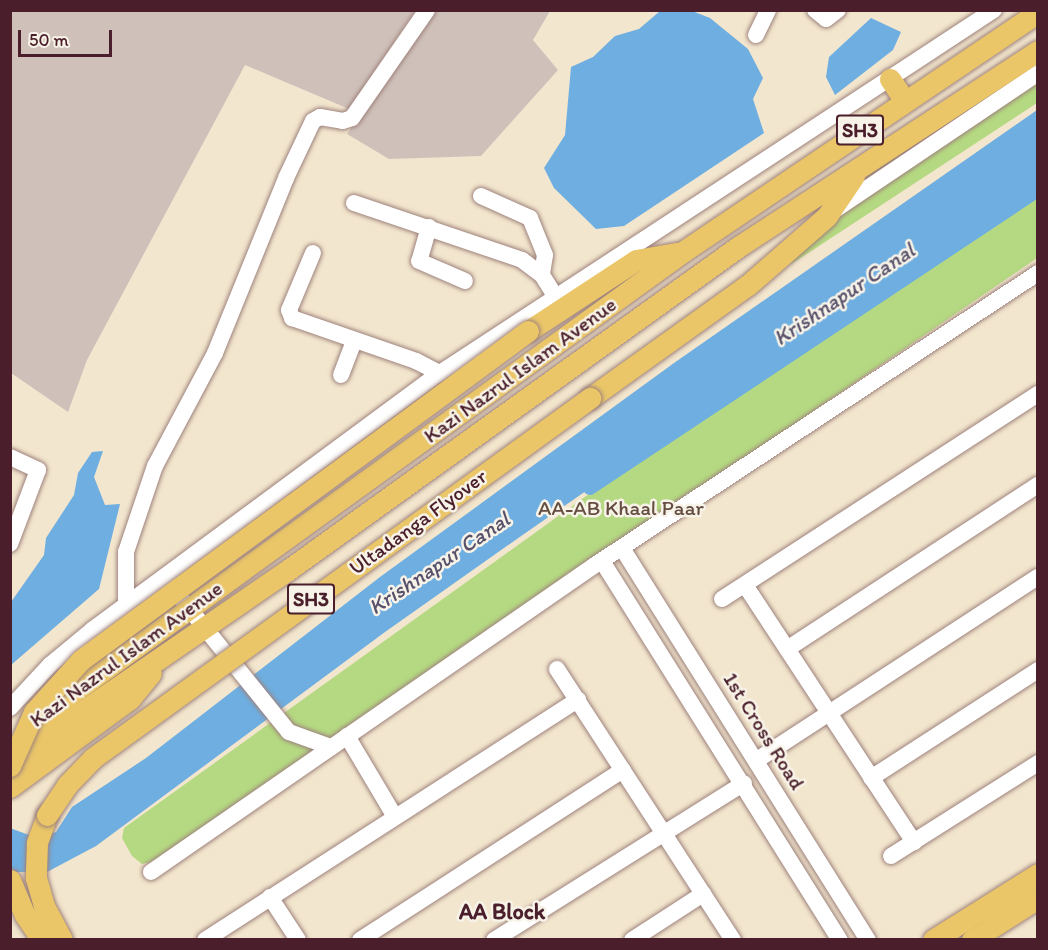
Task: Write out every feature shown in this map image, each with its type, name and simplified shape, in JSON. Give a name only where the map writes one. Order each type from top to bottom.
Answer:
[{"type":"main road","name":"Kazi Nazrul Islam Avenue","points":[[10,739],[188,607],[684,251],[903,100],[1038,12]]},
{"type":"main road","name":"Kazi Nazrul Islam Avenue","points":[[10,761],[204,628],[679,288],[861,165],[1038,51]]},
{"type":"main road","points":[[890,79],[903,100]]},
{"type":"main road","name":"Ultadanga Flyover","points":[[62,939],[38,889],[36,856],[47,815],[76,775],[141,722],[748,285],[827,216],[861,165]]},
{"type":"main road","name":"SH3","points":[[10,766],[34,712],[81,660],[528,331],[636,260],[684,251]]},
{"type":"main road","points":[[10,788],[130,699],[165,655]]},
{"type":"main road","points":[[933,939],[1038,874]]},
{"type":"main road","points":[[10,880],[25,915],[42,939]]},
{"type":"main road","points":[[972,939],[1038,898]]},
{"type":"street","points":[[126,605],[126,552],[155,466],[211,361],[286,177],[313,121],[320,117],[343,121],[352,118],[427,10]]},
{"type":"street","points":[[756,35],[768,10]]},
{"type":"street","points":[[815,10],[826,19],[838,10]]},
{"type":"street","points":[[963,10],[977,22]]},
{"type":"street","name":"Kazi Nazrul Islam Avenue","points":[[10,708],[51,665],[163,576],[440,373],[994,10]]},
{"type":"street","points":[[827,216],[1038,73]]},
{"type":"street","points":[[481,196],[530,218],[545,255],[542,275]]},
{"type":"street","points":[[354,203],[522,260],[542,275],[555,296]]},
{"type":"street","points":[[429,227],[419,261],[465,281]]},
{"type":"street","points":[[313,253],[288,314],[354,341],[416,361],[440,373]]},
{"type":"street","points":[[151,872],[602,561],[1038,273]]},
{"type":"street","points":[[341,375],[354,341]]},
{"type":"street","points":[[722,599],[1038,394]]},
{"type":"street","points":[[10,457],[33,467],[38,474],[10,544]]},
{"type":"street","points":[[787,648],[1038,486]]},
{"type":"street","name":"1st Cross Road","points":[[622,548],[868,939]]},
{"type":"street","points":[[602,561],[704,719],[840,939]]},
{"type":"street","points":[[163,576],[289,732],[331,747]]},
{"type":"street","points":[[757,760],[1038,577]]},
{"type":"street","points":[[745,585],[914,842]]},
{"type":"street","points":[[557,669],[733,939]]},
{"type":"street","points":[[872,778],[1038,670]]},
{"type":"street","points":[[205,939],[394,815],[578,700]]},
{"type":"street","points":[[704,719],[723,707]]},
{"type":"street","points":[[347,736],[394,815]]},
{"type":"street","points":[[891,856],[1038,763]]},
{"type":"street","points":[[360,939],[623,770]]},
{"type":"street","points":[[494,939],[744,783]]},
{"type":"street","points":[[632,939],[703,894]]},
{"type":"street","points":[[270,897],[298,939]]},
{"type":"shaded area","points":[[10,11],[415,11],[349,109],[245,65],[87,360],[68,412],[11,373]]},
{"type":"shaded area","points":[[433,11],[550,11],[533,40],[558,70],[481,156],[389,159],[347,134]]},
{"type":"green space","points":[[1037,67],[1037,103],[790,265],[869,172]]},
{"type":"green space","name":"AA-AB Khaal Paar","points":[[1037,190],[1037,258],[158,860],[142,864],[132,856],[122,838],[124,828],[589,494]]},
{"type":"water","points":[[660,11],[692,11],[710,18],[748,49],[763,78],[753,99],[764,133],[624,226],[596,229],[554,188],[544,168],[565,135],[571,67],[593,57],[615,36],[639,29]]},
{"type":"water","points":[[871,18],[901,32],[893,50],[835,95],[826,77],[829,57]]},
{"type":"water","points":[[1037,110],[1037,186],[724,395],[524,534],[385,632],[96,846],[47,872],[11,872],[10,828],[37,838],[56,832],[72,807],[146,758],[380,577],[674,363]]},
{"type":"water","points":[[103,451],[94,477],[105,505],[120,504],[99,589],[11,665],[11,602],[44,555],[46,538],[74,495],[78,473],[92,452]]},
{"type":"waterway","name":"Krishnapur Canal","points":[[590,488],[1038,190]]},
{"type":"district","name":"AA Block","points":[[502,912]]}]
